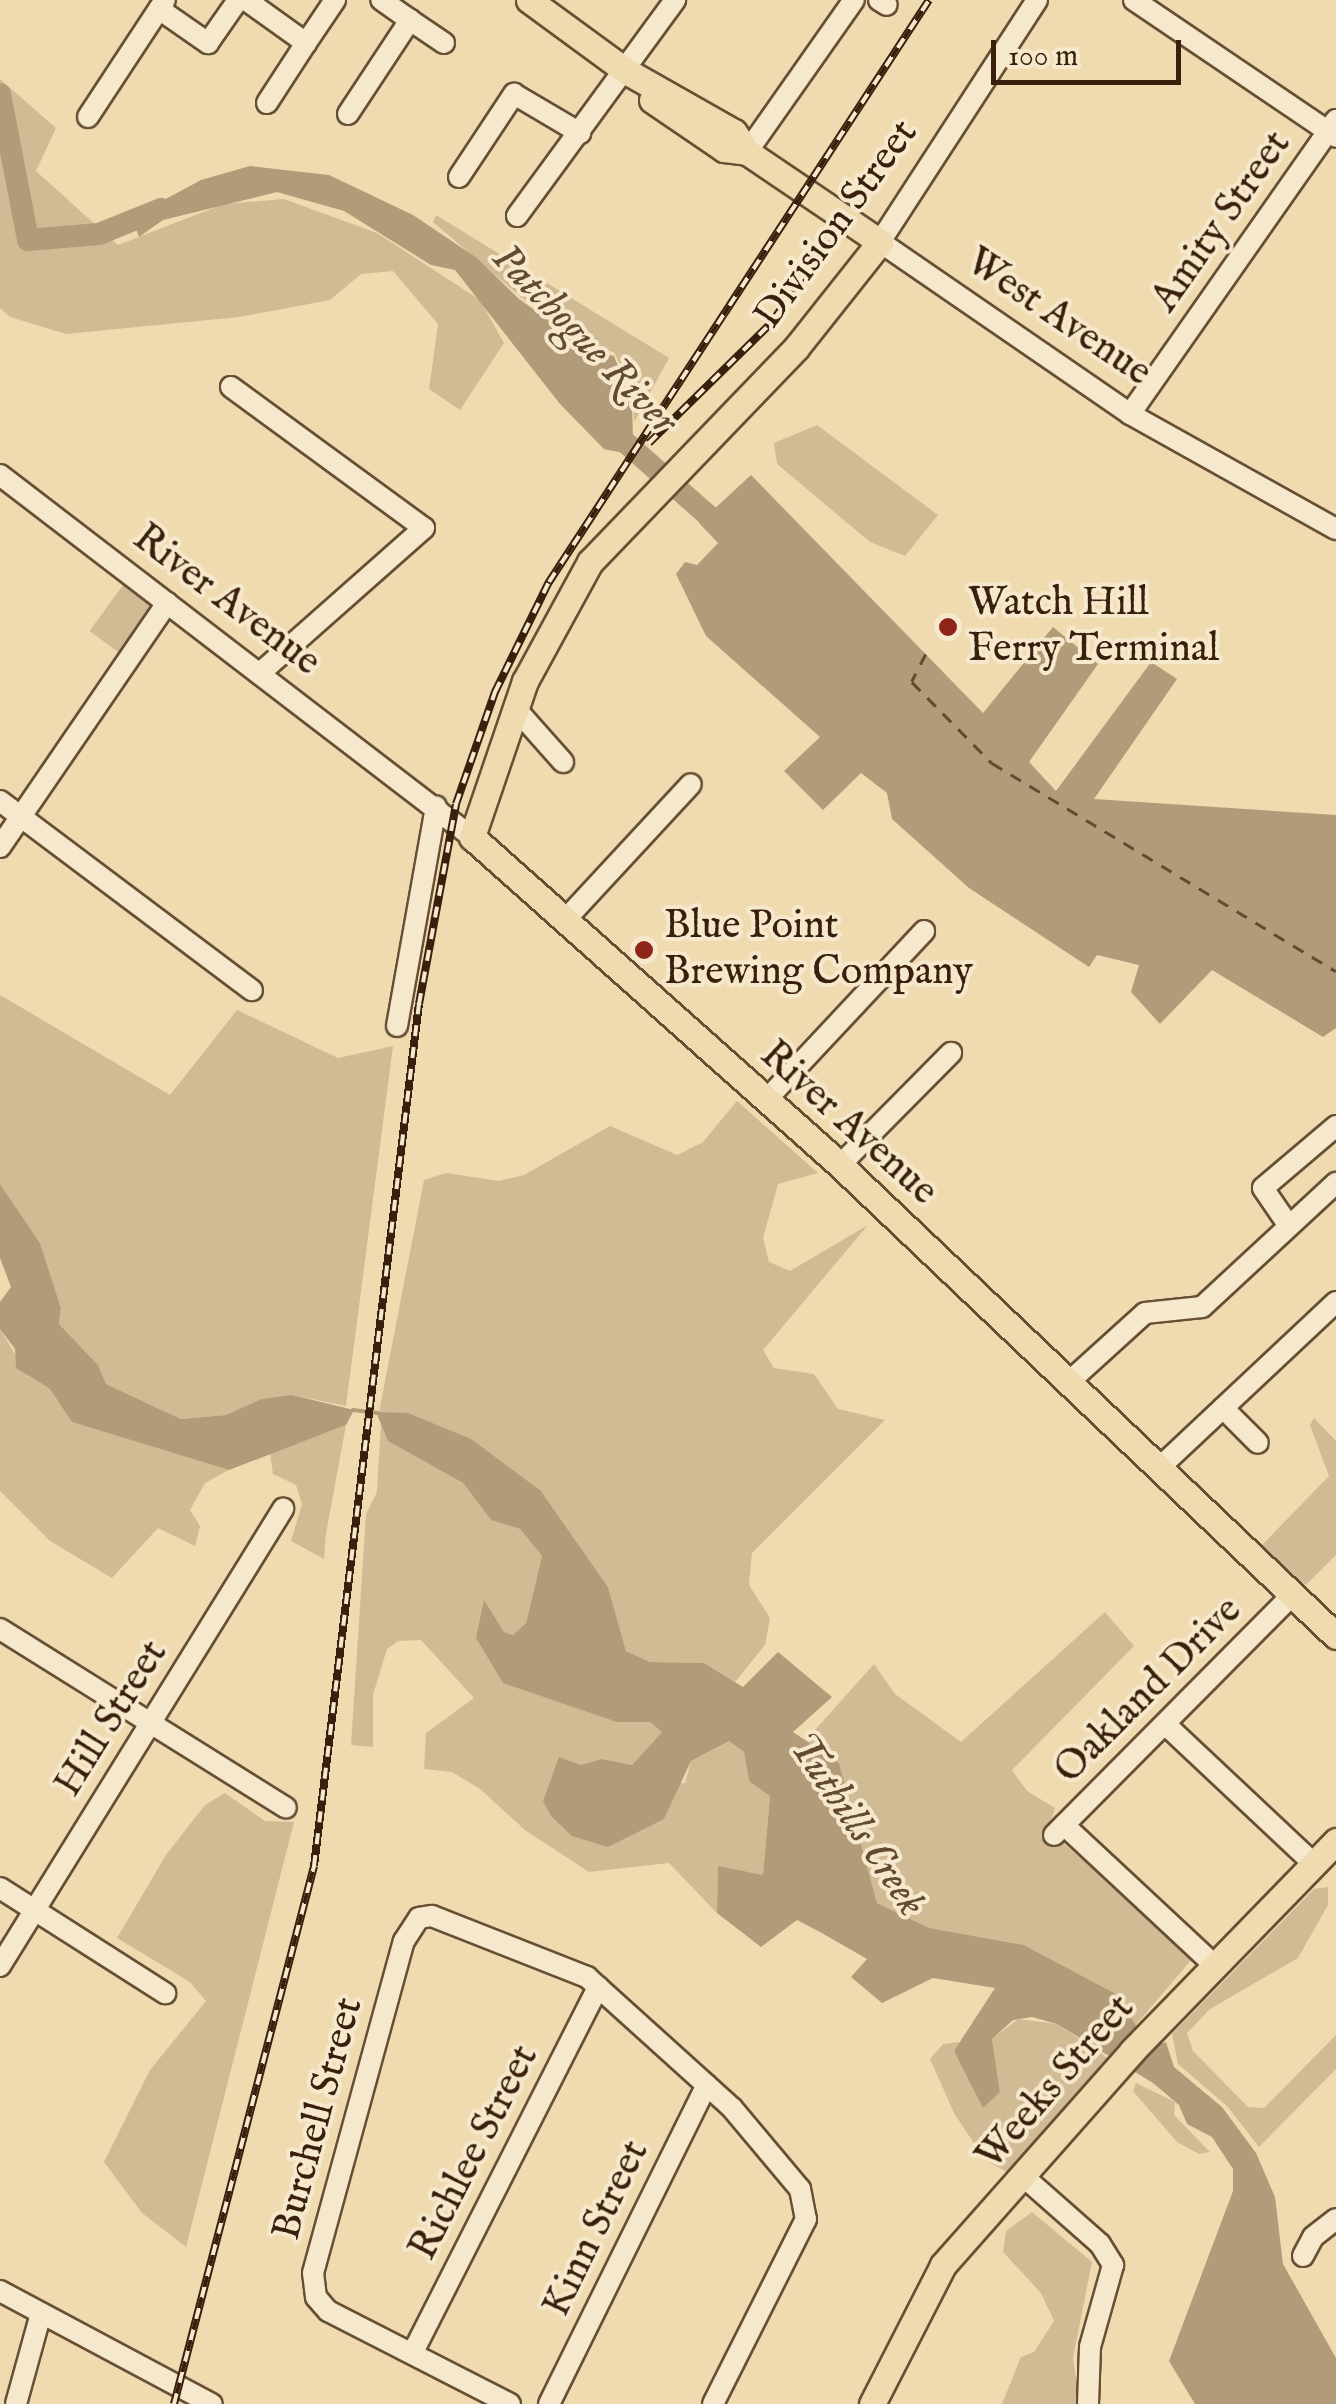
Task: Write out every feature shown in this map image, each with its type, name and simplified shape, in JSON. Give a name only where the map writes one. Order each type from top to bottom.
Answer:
[{"type":"main road","name":"West Avenue","points":[[529,0],[626,71],[734,132],[747,152],[880,242]]},
{"type":"main road","name":"Division Street","points":[[472,837],[516,709],[550,626],[590,562],[806,336],[880,242]]},
{"type":"main road","name":"River Avenue","points":[[472,837],[840,1165],[1336,1636]]},
{"type":"main road","name":"Weeks Street","points":[[872,2404],[943,2265],[1139,2043],[1336,1841]]},
{"type":"street","points":[[88,116],[162,5],[208,42],[238,0]]},
{"type":"street","points":[[246,0],[306,44]]},
{"type":"street","points":[[266,103],[335,0]]},
{"type":"street","points":[[381,0],[444,43]]},
{"type":"street","points":[[747,152],[854,0]]},
{"type":"street","name":"Division Street","points":[[880,242],[1036,0]]},
{"type":"street","points":[[1134,0],[1333,130]]},
{"type":"street","points":[[517,216],[626,71],[668,2]]},
{"type":"street","points":[[348,114],[410,20]]},
{"type":"street","points":[[459,177],[514,94],[580,133]]},
{"type":"street","name":"Amity Street","points":[[1130,414],[1333,130]]},
{"type":"street","name":"West Avenue","points":[[880,242],[1130,414],[1336,529]]},
{"type":"street","points":[[231,387],[424,528],[259,674]]},
{"type":"street","name":"River Avenue","points":[[0,476],[472,837]]},
{"type":"street","points":[[0,847],[167,603]]},
{"type":"street","points":[[516,709],[562,762]]},
{"type":"street","points":[[565,920],[691,784]]},
{"type":"street","points":[[0,802],[252,990]]},
{"type":"street","points":[[397,1026],[436,806]]},
{"type":"street","points":[[767,1100],[924,931]]},
{"type":"street","points":[[840,1165],[951,1053]]},
{"type":"street","points":[[1289,1226],[1263,1188],[1336,1126]]},
{"type":"street","points":[[1070,1382],[1145,1313],[1202,1307],[1336,1183]]},
{"type":"street","points":[[1158,1468],[1336,1302]]},
{"type":"street","points":[[1223,1408],[1258,1442]]},
{"type":"street","name":"Hill Street","points":[[0,1966],[283,1508]]},
{"type":"street","name":"Oakland Drive","points":[[1213,1964],[1059,1830],[1292,1595]]},
{"type":"street","points":[[0,1629],[286,1808]]},
{"type":"street","points":[[1166,1725],[1313,1863]]},
{"type":"street","points":[[0,1888],[165,1993]]},
{"type":"street","name":"Burchell Street","points":[[414,2350],[328,2311],[316,2297],[313,2273],[404,1942],[419,1918],[432,1916],[572,1969],[598,1988]]},
{"type":"street","points":[[598,1988],[708,2085],[800,2190],[806,2218],[713,2404]]},
{"type":"street","name":"Richlee Street","points":[[414,2350],[598,1988]]},
{"type":"street","name":"Kinn Street","points":[[549,2404],[708,2085]]},
{"type":"street","points":[[1024,2176],[1095,2240],[1113,2265],[1090,2347],[1088,2404]]},
{"type":"street","points":[[1304,2256],[1313,2237],[1336,2219]]},
{"type":"street","points":[[0,2291],[212,2404]]},
{"type":"street","points":[[16,2404],[41,2313]]},
{"type":"street","points":[[414,2350],[510,2404]]},
{"type":"shaded area","points":[[0,79],[56,128],[36,171],[118,245],[224,204],[284,199],[377,233],[480,300],[504,343],[460,410],[429,389],[438,324],[393,271],[361,274],[330,300],[239,317],[66,334],[10,317],[0,308]]},
{"type":"shaded area","points":[[250,166],[329,175],[413,215],[477,258],[519,299],[591,350],[614,356],[632,402],[633,439],[623,453],[604,449],[560,404],[455,270],[431,265],[344,211],[277,192],[163,220],[139,237],[133,221],[147,209],[201,180]]},
{"type":"shaded area","points":[[436,215],[669,358],[634,422],[633,391],[614,352],[593,347],[521,297],[433,222]]},
{"type":"shaded area","points":[[817,425],[938,515],[905,556],[870,542],[777,464],[774,443]]},
{"type":"shaded area","name":"Patchogue River","points":[[751,475],[983,713],[1053,627],[1098,664],[1029,762],[1056,791],[1151,662],[1177,679],[1094,799],[1336,815],[1336,1028],[1323,1037],[1212,970],[1160,1024],[1131,992],[1139,965],[1097,955],[1089,967],[969,888],[892,819],[887,793],[861,773],[823,810],[784,771],[820,737],[706,636],[676,574],[685,562],[697,565],[718,543],[699,523]]},
{"type":"shaded area","points":[[123,585],[156,609],[123,655],[89,631]]},
{"type":"shaded area","points":[[0,995],[170,1095],[237,1010],[338,1058],[393,1046],[346,1406],[292,1395],[227,1415],[181,1419],[106,1384],[98,1365],[59,1324],[61,1308],[40,1243],[0,1184]]},
{"type":"shaded area","points":[[737,1101],[818,1173],[778,1184],[763,1238],[769,1262],[790,1271],[868,1225],[763,1350],[774,1368],[814,1374],[838,1409],[885,1420],[752,1553],[749,1585],[770,1618],[765,1645],[735,1682],[704,1663],[650,1662],[626,1651],[608,1587],[541,1491],[379,1412],[424,1180],[446,1173],[499,1181],[524,1175],[610,1126],[677,1155],[703,1142]]},
{"type":"shaded area","points":[[0,1184],[40,1243],[61,1308],[59,1324],[98,1365],[106,1384],[181,1419],[226,1415],[262,1399],[292,1395],[354,1410],[346,1425],[229,1470],[72,1422],[50,1389],[16,1368],[15,1349],[0,1329],[0,1302],[11,1287],[0,1258]]},
{"type":"shaded area","points":[[0,1329],[28,1376],[50,1389],[73,1422],[229,1470],[205,1483],[190,1510],[200,1526],[195,1546],[158,1528],[112,1578],[50,1541],[0,1491]]},
{"type":"shaded area","points":[[376,1412],[408,1413],[471,1439],[541,1491],[608,1587],[626,1651],[650,1662],[704,1663],[743,1687],[778,1652],[832,1697],[793,1732],[839,1763],[877,1903],[929,1928],[1024,1945],[1118,1995],[1136,2026],[1156,2045],[1166,2042],[1174,2067],[1222,2107],[1256,2153],[1275,2197],[1283,2264],[1336,2358],[1336,2404],[1195,2404],[1169,2361],[1233,2191],[1233,2169],[1212,2137],[1187,2124],[1179,2105],[1153,2083],[1057,2024],[1032,2017],[1013,2020],[992,2039],[1000,2092],[983,2108],[954,2051],[995,1988],[933,1978],[882,2003],[851,1977],[867,1959],[820,1932],[797,1920],[761,1947],[717,1913],[718,1866],[763,1875],[770,1796],[749,1781],[744,1752],[729,1741],[691,1761],[664,1819],[608,1847],[572,1836],[551,1816],[543,1801],[559,1757],[581,1765],[602,1759],[632,1765],[662,1732],[650,1722],[617,1722],[503,1683],[476,1638],[484,1600],[504,1632],[513,1635],[526,1623],[542,1556],[520,1529],[491,1520],[463,1483],[388,1441]]},
{"type":"shaded area","points":[[1314,1418],[1336,1441],[1336,1555],[1306,1585],[1260,1547],[1329,1476],[1310,1425]]},
{"type":"shaded area","points":[[381,1423],[388,1441],[463,1483],[491,1520],[520,1529],[542,1556],[526,1623],[513,1635],[504,1632],[484,1602],[477,1638],[617,1722],[650,1722],[662,1732],[632,1765],[602,1759],[549,1781],[685,1783],[691,1761],[729,1741],[744,1752],[749,1781],[770,1795],[763,1875],[718,1867],[717,1913],[669,1863],[589,1872],[525,1830],[480,1789],[452,1772],[424,1769],[426,1733],[474,1698],[421,1640],[398,1641],[387,1649],[373,1695],[373,1747],[351,1745],[366,1514],[377,1492]]},
{"type":"shaded area","points":[[346,1425],[324,1559],[291,1541],[302,1504],[296,1485],[273,1474],[270,1454]]},
{"type":"shaded area","points":[[1105,1612],[1134,1646],[1012,1770],[1027,1791],[1055,1808],[1048,1830],[1190,1952],[1192,1959],[1135,2026],[1118,1995],[1024,1945],[927,1928],[877,1903],[839,1763],[806,1740],[874,1664],[895,1694],[961,1742]]},
{"type":"shaded area","points":[[225,1793],[265,1821],[294,1822],[186,2247],[142,2213],[104,2162],[150,2070],[206,2001],[190,1982],[117,1938],[166,1855],[205,1805]]},
{"type":"shaded area","points":[[1328,1887],[1328,1905],[1298,1958],[1210,2009],[1187,2033],[1193,2051],[1248,2107],[1264,2108],[1336,2035],[1336,2069],[1259,2147],[1227,2106],[1178,2064],[1172,2034],[1314,1889]]},
{"type":"shaded area","points":[[1018,2019],[1057,2024],[1109,2059],[1007,2172],[986,2161],[955,2115],[930,2059],[943,2044],[960,2042],[954,2052],[1000,2092],[992,2039]]},
{"type":"shaded area","points":[[1136,2083],[1175,2102],[1174,2115],[1210,2152],[1199,2154],[1177,2142],[1133,2091]]},
{"type":"shaded area","points":[[1032,2212],[1092,2262],[1073,2358],[1080,2404],[1002,2404],[1021,2357],[1034,2352],[1054,2321],[1041,2293],[1003,2252],[1006,2231]]},
{"type":"waterway","name":"Patchogue River","points":[[0,94],[28,240],[99,234],[161,209]]},
{"type":"waterway","name":"Patchogue River","points":[[608,427],[730,535]]},
{"type":"waterway","name":"Tuthills Creek","points":[[353,1410],[378,1413]]},
{"type":"ferry route","points":[[926,654],[912,682],[992,763],[1336,971]]},
{"type":"railway","points":[[174,2404],[314,1866],[419,1004],[456,804],[495,692],[549,582],[929,0]]},
{"type":"railway","points":[[649,443],[773,321],[827,239]]},
{"type":"place","name":"Watch Hill Ferry Terminal","points":[[948,627]]},
{"type":"place","name":"Blue Point Brewing Company","points":[[644,950]]}]
